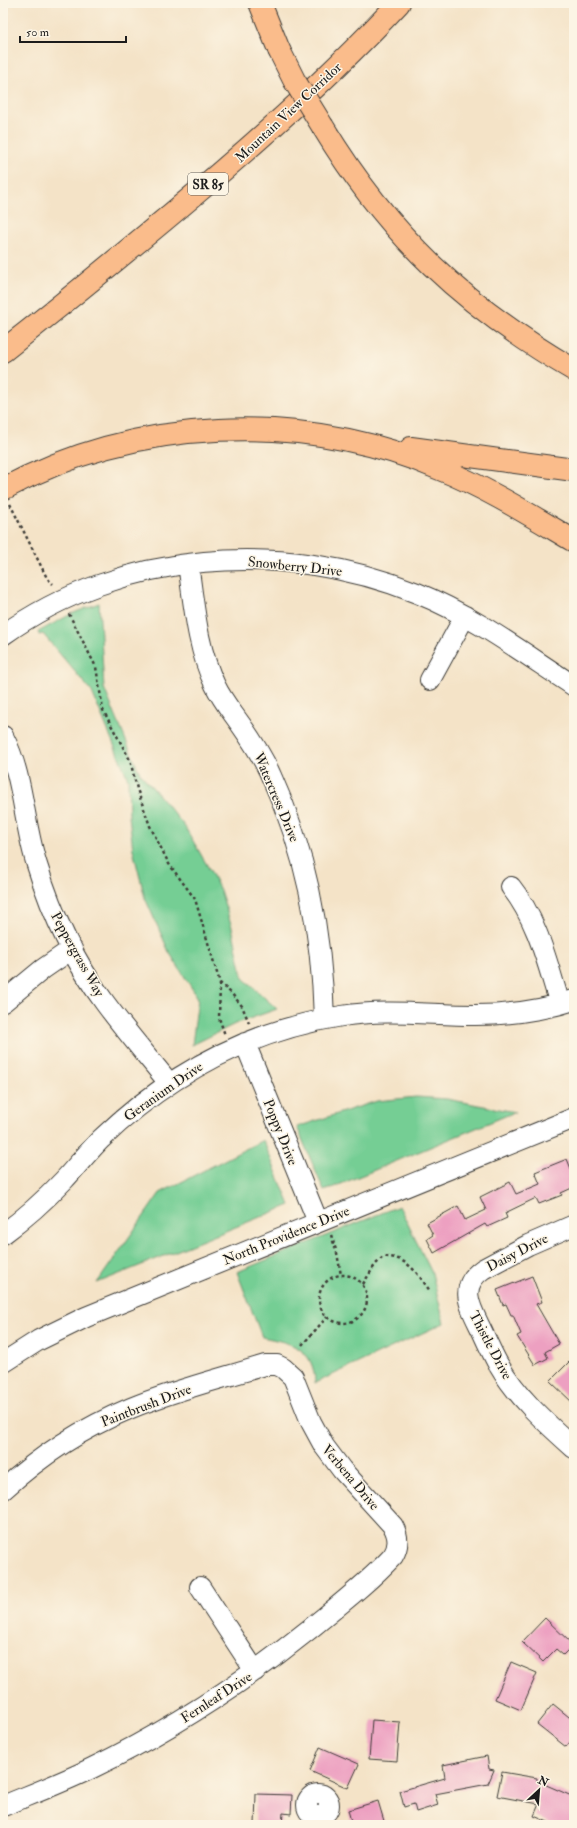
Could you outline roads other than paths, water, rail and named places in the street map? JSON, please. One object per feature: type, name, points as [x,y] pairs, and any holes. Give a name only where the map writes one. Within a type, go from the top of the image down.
[{"type":"highway","points":[[260,3],[279,50],[294,80],[358,182],[398,232],[420,255],[493,318],[574,370]]},
{"type":"highway","name":"Mountain View Corridor","points":[[3,351],[247,151],[344,59],[399,3]]},
{"type":"highway","points":[[6,496],[68,460],[96,451],[156,437],[208,430],[275,430],[574,470]]},
{"type":"highway","points":[[334,437],[384,449],[441,469],[502,499],[574,541]]},
{"type":"street","name":"Snowberry Drive","points":[[3,635],[28,619],[81,593],[137,574],[188,564],[221,560],[261,560],[322,566],[343,570],[392,583],[418,593],[465,616],[574,686]]},
{"type":"street","name":"Watercress Drive","points":[[188,564],[201,646],[209,673],[221,697],[262,757],[282,802],[306,873],[316,922],[324,988],[324,1019]]},
{"type":"street","points":[[430,680],[465,616]]},
{"type":"street","name":"Peppergrass Way","points":[[3,736],[16,768],[25,816],[38,869],[55,915],[72,949],[105,1002],[169,1083]]},
{"type":"street","points":[[511,887],[525,906],[567,1002]]},
{"type":"street","points":[[3,1002],[43,969],[72,949]]},
{"type":"street","name":"Geranium Drive","points":[[3,1234],[51,1194],[100,1140],[122,1119],[169,1083],[248,1035],[324,1019],[392,1012],[497,1015],[522,1012],[567,1002]]},
{"type":"street","name":"Poppy Drive","points":[[248,1035],[324,1227]]},
{"type":"street","name":"North Providence Drive","points":[[3,1363],[39,1340],[86,1317],[324,1227],[574,1118]]},
{"type":"street","name":"Daisy Drive","points":[[468,1288],[474,1277],[483,1269],[528,1245],[574,1225]]},
{"type":"street","name":"Thistle Drive","points":[[468,1288],[470,1307],[498,1364],[523,1399],[539,1417],[574,1448]]},
{"type":"street","name":"Paintbrush Drive","points":[[3,1490],[36,1462],[56,1448],[93,1426],[132,1407],[265,1365],[283,1368]]},
{"type":"street","name":"Verbena Drive","points":[[283,1368],[293,1377],[311,1422],[324,1446],[342,1470],[394,1526],[398,1544]]},
{"type":"street","name":"Fernleaf Drive","points":[[3,1806],[69,1779],[153,1736],[193,1713],[256,1671],[290,1645],[357,1589],[393,1556],[398,1544]]},
{"type":"street","points":[[200,1587],[256,1671]]}]
